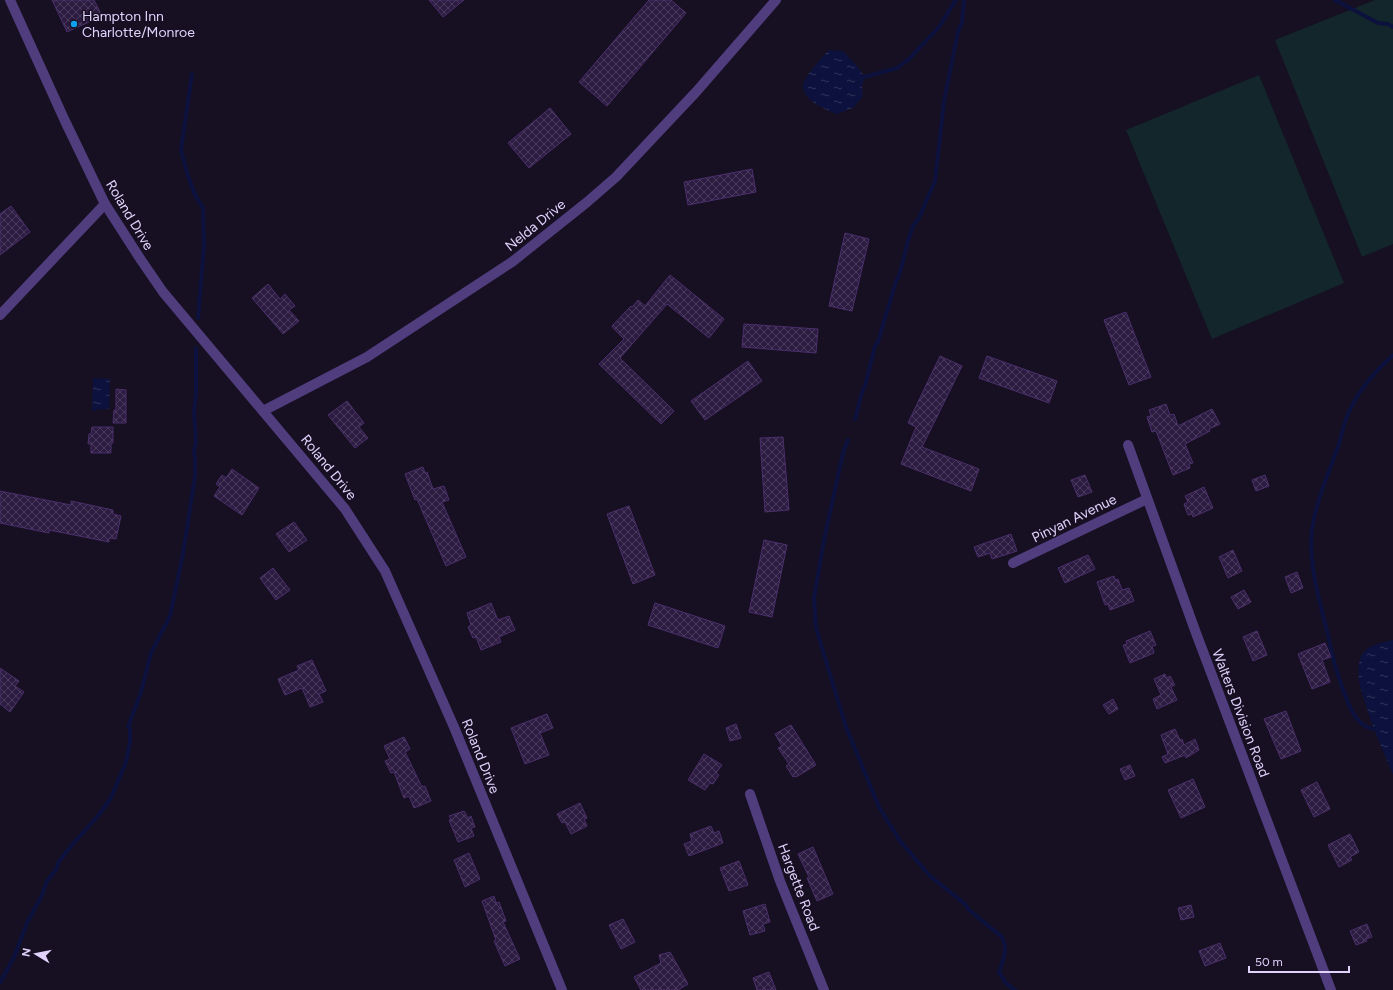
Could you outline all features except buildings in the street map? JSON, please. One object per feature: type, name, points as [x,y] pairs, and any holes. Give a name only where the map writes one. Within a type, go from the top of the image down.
[{"type":"street","name":"Roland Drive","points":[[10,0],[65,121],[105,204],[141,260],[163,292],[345,509],[385,571],[454,727],[562,990]]},
{"type":"street","name":"Nelda Drive","points":[[263,411],[367,357],[512,262],[586,203],[616,177],[696,92],[776,0]]},
{"type":"street","points":[[0,315],[105,204]]},
{"type":"street","name":"Walters Division Road","points":[[1128,445],[1196,633],[1332,990]]},
{"type":"street","name":"Pinyan Avenue","points":[[1013,563],[1147,499]]},
{"type":"street","name":"Hargette Road","points":[[750,794],[780,880],[824,990]]},
{"type":"green space","points":[[1375,0],[1393,0],[1393,244],[1362,257],[1275,40]]},
{"type":"green space","points":[[1259,75],[1344,283],[1212,339],[1126,130]]},
{"type":"water","points":[[829,50],[843,51],[865,77],[862,86],[863,96],[853,108],[837,114],[810,100],[806,95],[803,85],[810,72]]},
{"type":"water","points":[[93,378],[110,379],[109,409],[97,409],[96,411],[92,411]]},
{"type":"water","points":[[1393,640],[1393,775],[1367,710],[1360,685],[1358,669],[1360,659],[1365,651],[1375,645]]},
{"type":"waterway","points":[[861,78],[897,68],[909,59],[939,27],[956,0]]},
{"type":"waterway","points":[[855,419],[875,346],[878,342],[896,281],[899,276],[913,226],[919,218],[935,181],[944,101],[958,32],[962,22],[964,0]]},
{"type":"waterway","points":[[1335,0],[1378,23],[1388,24],[1393,27]]},
{"type":"waterway","points":[[192,74],[181,150],[188,176],[196,197],[203,208],[204,245],[198,318]]},
{"type":"waterway","points":[[0,983],[14,957],[27,923],[42,895],[47,881],[71,846],[98,816],[111,798],[126,762],[130,742],[130,728],[128,727],[141,692],[151,653],[170,616],[183,554],[195,476],[194,451],[196,442],[194,412],[196,393],[196,348]]},
{"type":"waterway","points":[[1379,730],[1372,729],[1361,723],[1349,706],[1337,673],[1318,596],[1313,569],[1311,543],[1314,519],[1320,497],[1340,442],[1346,418],[1362,389],[1393,355]]},
{"type":"waterway","points":[[848,440],[843,453],[824,540],[814,598],[816,628],[846,727],[879,807],[900,841],[930,876],[965,904],[969,910],[1001,936],[1005,945],[1005,950],[999,972],[1006,983],[1015,990]]},
{"type":"place","name":"Hampton Inn Charlotte/Monroe","points":[[74,24]]}]
